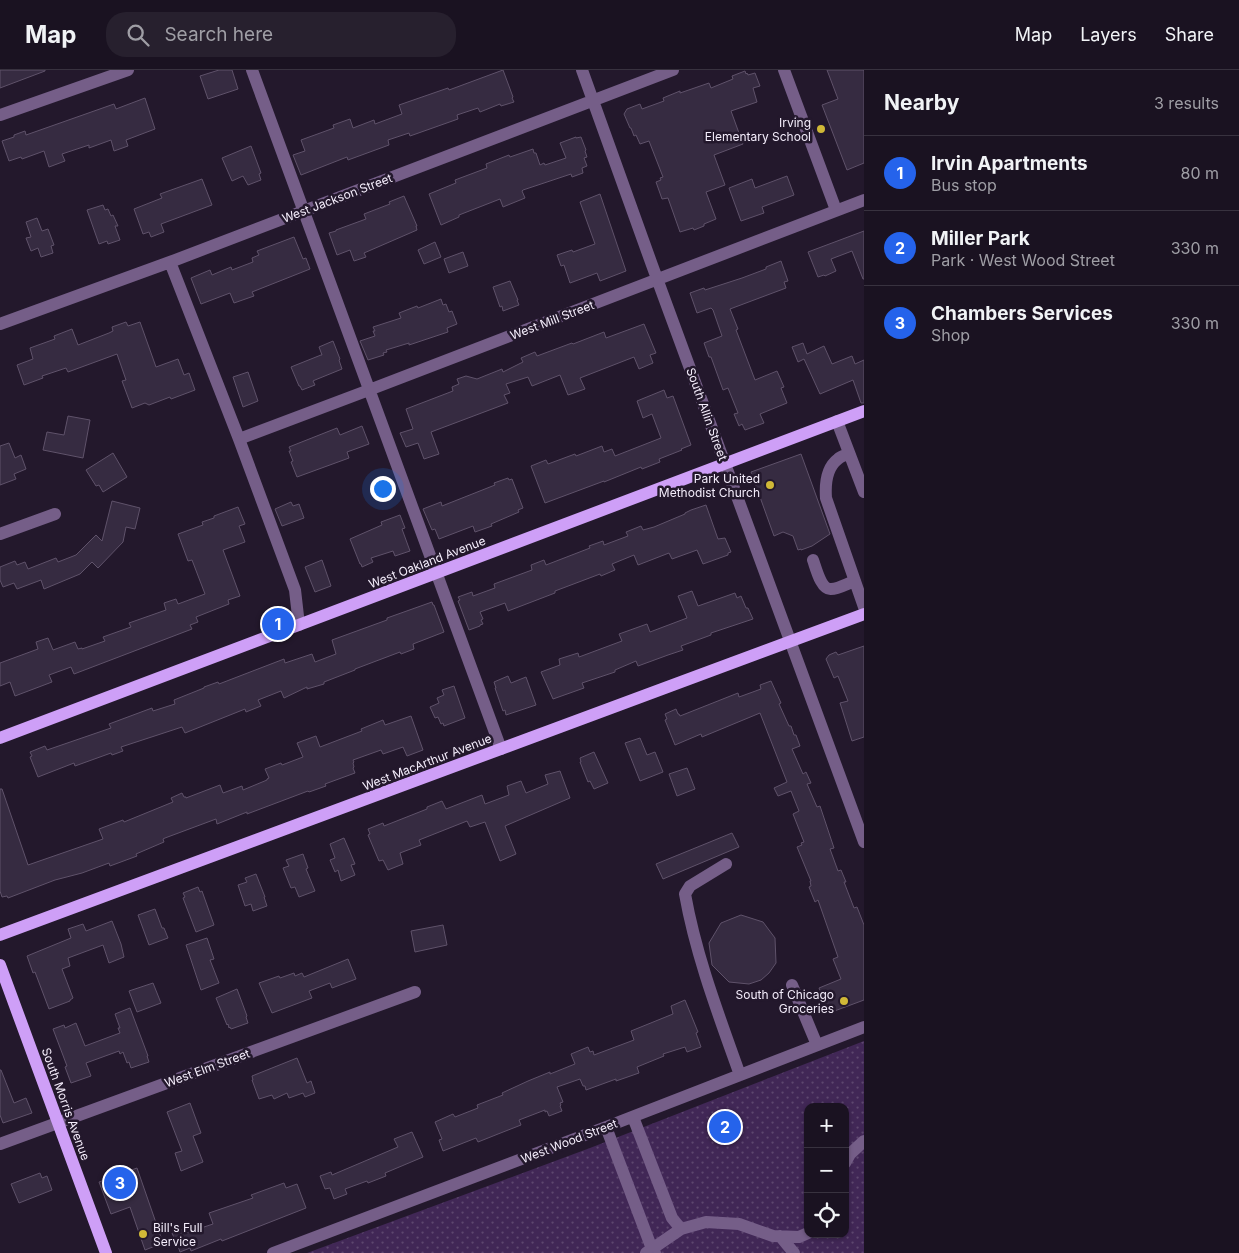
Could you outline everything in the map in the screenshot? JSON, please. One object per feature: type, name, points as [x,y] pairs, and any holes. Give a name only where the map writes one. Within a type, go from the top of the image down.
[{"type":"main road","name":"West Oakland Avenue","points":[[0,738],[864,411]]},
{"type":"main road","name":"West MacArthur Avenue","points":[[0,935],[864,614]]},
{"type":"main road","name":"South Morris Avenue","points":[[0,965],[106,1253]]},
{"type":"street","points":[[0,115],[128,70]]},
{"type":"street","points":[[252,70],[501,749]]},
{"type":"street","name":"South Allin Street","points":[[582,70],[864,842]]},
{"type":"street","name":"West Jackson Street","points":[[0,324],[170,262],[673,70]]},
{"type":"street","points":[[784,70],[836,210]]},
{"type":"street","name":"West Mill Street","points":[[239,439],[864,200]]},
{"type":"street","points":[[170,262],[295,590],[299,625]]},
{"type":"street","points":[[837,422],[864,492]]},
{"type":"street","points":[[849,454],[839,458],[827,477],[826,498],[864,607]]},
{"type":"street","points":[[0,534],[55,514]]},
{"type":"street","points":[[813,560],[823,586],[827,589],[831,590],[855,580]]},
{"type":"street","points":[[726,864],[690,886],[684,894],[711,993],[740,1075]]},
{"type":"street","points":[[792,985],[817,1045]]},
{"type":"street","name":"West Elm Street","points":[[0,1144],[414,992]]},
{"type":"street","name":"West Wood Street","points":[[273,1253],[864,1027]]},
{"type":"street","points":[[633,1116],[672,1218],[681,1229]]},
{"type":"street","points":[[606,1127],[651,1252],[681,1229],[706,1222],[739,1224],[774,1236],[799,1237],[804,1235]]},
{"type":"street","points":[[849,1156],[864,1141]]},
{"type":"street","points":[[780,1236],[794,1253]]},
{"type":"shaded area","points":[[864,1041],[864,1253],[307,1253],[590,1148]]},
{"type":"building","points":[[0,70],[45,70],[45,71],[0,88]]},
{"type":"building","points":[[219,70],[232,70],[238,89],[208,99],[200,76]]},
{"type":"building","points":[[503,70],[514,102],[501,106],[500,104],[480,112],[478,108],[457,115],[458,119],[410,136],[409,133],[388,140],[389,145],[348,160],[347,157],[301,175],[293,155],[305,151],[301,140],[334,128],[333,125],[350,119],[353,128],[374,120],[375,124],[402,114],[399,105],[448,88],[449,90]]},
{"type":"building","points":[[827,70],[864,70],[864,163],[847,170],[822,105],[838,99]]},
{"type":"building","points":[[745,71],[748,75],[755,73],[760,86],[753,88],[757,102],[731,111],[743,144],[714,155],[725,185],[706,192],[716,219],[694,230],[693,228],[680,232],[668,198],[662,199],[656,182],[663,177],[649,141],[640,144],[636,135],[634,136],[624,114],[627,109],[640,104],[642,109],[664,101],[663,98],[680,91],[680,93],[709,83],[711,88],[733,79],[732,76]]},
{"type":"building","points":[[145,98],[155,129],[126,140],[128,146],[114,151],[111,140],[89,148],[89,145],[62,154],[65,161],[49,167],[44,151],[22,159],[21,157],[9,161],[2,141],[14,137],[14,135],[25,131],[26,135],[114,104],[116,109]]},
{"type":"building","points":[[581,137],[586,150],[587,157],[584,158],[587,166],[582,168],[583,173],[572,177],[571,174],[523,190],[525,198],[503,207],[500,199],[459,215],[459,217],[441,225],[429,194],[456,183],[455,180],[487,168],[486,164],[509,155],[510,157],[533,149],[540,165],[566,158],[560,143]]},
{"type":"building","points":[[251,146],[261,173],[259,174],[261,180],[248,185],[243,176],[232,181],[222,158]]},
{"type":"building","points":[[787,176],[794,195],[762,207],[764,213],[741,221],[729,188],[752,179],[755,188]]},
{"type":"building","points":[[202,179],[212,205],[161,224],[164,232],[151,237],[149,232],[143,234],[134,209],[162,198],[160,194]]},
{"type":"building","points":[[600,194],[626,271],[600,281],[597,273],[570,283],[564,265],[561,266],[557,255],[572,250],[573,252],[595,244],[580,202]]},
{"type":"building","points":[[404,196],[417,230],[364,253],[366,257],[354,261],[350,250],[337,255],[329,233],[366,219],[364,214],[390,204],[389,202]]},
{"type":"building","points":[[103,205],[105,210],[108,209],[111,216],[113,215],[118,226],[115,226],[120,240],[108,244],[107,241],[99,244],[87,210]]},
{"type":"building","points":[[37,218],[42,231],[48,229],[54,245],[51,246],[53,253],[41,257],[38,248],[31,251],[26,238],[31,237],[26,222]]},
{"type":"building","points":[[864,231],[864,279],[852,251],[831,259],[836,271],[818,277],[808,252]]},
{"type":"building","points":[[294,237],[303,259],[306,258],[310,269],[252,292],[254,296],[234,303],[230,293],[201,304],[191,278],[210,270],[212,275],[231,267],[232,270],[253,262],[252,258],[259,255],[257,251]]},
{"type":"building","points":[[435,242],[441,257],[424,264],[418,250]]},
{"type":"building","points":[[463,252],[468,266],[449,273],[444,259]]},
{"type":"building","points":[[781,261],[788,281],[784,282],[786,288],[730,309],[755,380],[777,371],[784,387],[781,388],[787,403],[760,414],[764,423],[745,430],[742,424],[739,426],[734,414],[738,413],[728,388],[723,390],[704,343],[722,336],[713,310],[711,308],[697,313],[690,293],[742,278]]},
{"type":"building","points":[[510,281],[519,305],[503,311],[493,287]]},
{"type":"building","points":[[441,299],[443,305],[446,304],[449,312],[452,311],[457,324],[447,328],[448,332],[409,345],[409,343],[386,350],[387,352],[383,353],[384,355],[368,360],[360,341],[375,336],[373,327],[401,318],[399,313]]},
{"type":"building","points":[[126,322],[128,326],[140,322],[156,367],[178,359],[184,375],[189,373],[195,390],[171,399],[170,397],[149,405],[145,403],[132,408],[122,381],[126,380],[117,354],[68,372],[66,368],[42,376],[43,378],[24,385],[17,365],[33,359],[30,348],[55,339],[54,336],[72,329],[78,345],[109,333],[113,331],[112,327]]},
{"type":"building","points":[[644,324],[656,353],[650,355],[653,363],[639,369],[634,357],[580,378],[585,389],[568,395],[560,375],[532,386],[528,377],[506,384],[510,393],[504,395],[508,403],[431,432],[439,454],[424,459],[418,443],[406,447],[400,433],[413,429],[406,409],[453,391],[452,387],[459,384],[457,379],[466,376],[477,379],[502,369],[503,372],[523,362],[521,358],[535,352],[537,356],[604,332],[606,338]]},
{"type":"building","points":[[333,341],[342,369],[313,381],[315,385],[302,390],[291,367],[322,355],[319,347]]},
{"type":"building","points":[[803,343],[807,354],[824,346],[832,364],[852,356],[855,364],[864,360],[864,403],[861,403],[853,380],[820,394],[804,359],[798,362],[792,347]]},
{"type":"building","points":[[248,372],[258,401],[243,407],[233,377]]},
{"type":"building","points":[[664,390],[667,398],[673,396],[691,445],[659,459],[660,462],[642,469],[641,467],[545,503],[531,466],[546,460],[548,464],[602,446],[604,452],[612,449],[615,456],[661,438],[652,414],[643,418],[637,401]]},
{"type":"building","points":[[68,416],[90,420],[83,458],[43,450],[47,432],[64,435]]},
{"type":"building","points":[[362,426],[369,444],[347,452],[349,458],[297,477],[291,462],[293,461],[289,447],[337,428],[340,435]]},
{"type":"building","points":[[9,443],[15,458],[21,455],[26,469],[14,474],[16,479],[0,485],[0,446]]},
{"type":"building","points":[[113,453],[127,477],[103,492],[99,485],[96,486],[86,470]]},
{"type":"building","points":[[801,454],[830,534],[812,546],[798,550],[793,536],[783,532],[774,536],[751,472]]},
{"type":"building","points":[[508,478],[509,480],[512,479],[523,508],[518,510],[519,512],[491,524],[492,526],[475,532],[473,526],[439,539],[435,529],[432,530],[423,509],[441,502],[442,506]]},
{"type":"building","points":[[112,501],[140,508],[135,529],[126,527],[123,542],[98,568],[92,562],[80,574],[44,589],[41,580],[17,589],[14,583],[3,587],[0,580],[0,567],[15,561],[17,565],[25,562],[28,569],[56,558],[58,562],[76,555],[96,535],[102,541]]},
{"type":"building","points":[[291,502],[293,506],[299,504],[304,518],[282,526],[275,509]]},
{"type":"building","points":[[706,505],[718,539],[725,538],[731,552],[728,555],[703,564],[697,550],[672,559],[669,553],[638,565],[634,555],[612,564],[615,570],[555,591],[555,593],[508,611],[505,603],[480,612],[483,624],[469,630],[458,597],[472,592],[473,596],[495,588],[494,584],[532,570],[531,565],[544,560],[546,565],[603,541],[604,545],[628,536],[626,532],[641,526],[643,530],[654,527]]},
{"type":"building","points":[[238,507],[245,524],[239,526],[245,542],[223,550],[240,596],[228,600],[229,604],[196,617],[198,622],[190,625],[192,629],[74,674],[71,667],[49,675],[52,682],[15,696],[10,682],[0,686],[0,663],[38,649],[36,642],[48,638],[53,650],[75,642],[78,649],[82,649],[105,641],[103,637],[131,627],[129,623],[166,610],[164,603],[176,599],[178,604],[205,594],[192,560],[188,561],[178,534],[203,525],[202,522]]},
{"type":"building","points":[[400,515],[405,528],[402,529],[410,551],[395,556],[393,551],[371,558],[373,562],[362,567],[350,539],[382,525],[381,522]]},
{"type":"building","points":[[322,560],[331,586],[315,592],[305,567]]},
{"type":"building","points":[[692,591],[698,606],[735,593],[737,598],[741,596],[753,619],[711,633],[711,635],[681,646],[683,650],[638,666],[636,661],[615,670],[615,672],[582,683],[584,688],[553,699],[541,672],[560,665],[559,659],[578,653],[579,657],[622,641],[619,634],[647,624],[650,632],[687,618],[678,596]]},
{"type":"building","points":[[432,602],[444,632],[413,644],[414,649],[401,654],[400,652],[355,669],[324,682],[324,684],[307,689],[307,687],[284,698],[281,691],[258,700],[261,706],[246,712],[245,709],[185,733],[182,727],[121,747],[123,751],[112,755],[111,753],[75,766],[74,763],[38,777],[30,757],[32,756],[30,752],[45,746],[47,750],[111,728],[109,724],[152,708],[153,711],[175,704],[174,700],[204,687],[218,682],[219,684],[284,659],[285,663],[312,654],[315,662],[336,654],[332,640]]},
{"type":"building","points":[[864,646],[864,737],[852,741],[840,703],[848,701],[838,676],[834,678],[826,659],[829,655],[836,652],[838,655]]},
{"type":"building","points":[[508,676],[511,683],[526,677],[536,705],[506,715],[494,682]]},
{"type":"building","points":[[771,681],[781,703],[779,704],[800,746],[792,749],[803,774],[806,772],[811,783],[807,784],[817,807],[820,806],[834,848],[830,849],[838,871],[841,870],[854,908],[857,907],[864,925],[864,1000],[829,1013],[819,988],[841,979],[833,959],[838,957],[818,900],[815,902],[809,887],[811,886],[811,881],[797,847],[804,842],[793,814],[799,811],[791,791],[778,796],[774,788],[787,782],[760,713],[702,737],[701,734],[675,745],[665,720],[667,719],[665,714],[676,709],[680,716],[738,693],[739,697],[761,689],[760,685]]},
{"type":"building","points":[[454,686],[465,718],[444,726],[438,717],[435,718],[430,707],[439,703],[437,698],[444,695],[442,690]]},
{"type":"building","points":[[411,716],[423,750],[407,756],[403,747],[383,754],[381,750],[353,760],[355,773],[325,784],[326,786],[217,824],[216,819],[165,838],[163,839],[164,842],[136,854],[137,856],[110,866],[109,863],[55,880],[8,898],[7,896],[2,897],[0,891],[0,789],[2,789],[28,865],[103,839],[99,829],[123,820],[124,822],[173,802],[171,798],[182,793],[186,798],[220,785],[223,793],[242,786],[243,790],[267,780],[269,778],[265,769],[303,757],[297,743],[316,736],[320,747],[362,731],[361,729],[383,720],[385,725]]},
{"type":"building","points":[[640,738],[647,755],[655,752],[663,772],[640,781],[625,743]]},
{"type":"building","points":[[594,752],[608,783],[594,789],[590,781],[588,782],[580,758]]},
{"type":"building","points":[[687,768],[695,789],[677,796],[669,774]]},
{"type":"building","points":[[560,771],[570,798],[505,826],[516,854],[500,861],[485,822],[470,827],[467,821],[419,840],[421,845],[400,853],[403,864],[388,870],[383,860],[379,861],[368,835],[370,834],[368,829],[383,823],[384,826],[442,801],[446,809],[482,795],[485,804],[509,795],[507,786],[521,781],[526,793],[548,784],[545,775]]},
{"type":"building","points":[[732,833],[739,847],[663,879],[656,864]]},
{"type":"building","points":[[344,838],[355,864],[351,865],[355,875],[341,881],[338,870],[335,872],[330,860],[335,858],[330,844]]},
{"type":"building","points":[[303,854],[308,868],[306,869],[315,891],[299,897],[295,887],[291,888],[283,868],[289,866],[286,860]]},
{"type":"building","points":[[256,874],[267,906],[253,911],[251,904],[245,906],[238,885],[247,882],[245,878]]},
{"type":"building","points":[[198,887],[200,892],[202,891],[214,925],[196,932],[183,898],[185,897],[183,893]]},
{"type":"building","points":[[155,909],[168,938],[149,945],[138,915]]},
{"type":"building","points":[[741,915],[763,922],[775,938],[776,963],[761,980],[749,984],[729,982],[712,965],[709,943],[721,923]]},
{"type":"building","points":[[112,921],[124,957],[109,963],[103,945],[68,958],[70,966],[62,969],[73,998],[49,1009],[27,956],[71,938],[68,929],[83,924],[86,931]]},
{"type":"building","points":[[443,925],[447,945],[415,952],[411,931]]},
{"type":"building","points":[[207,938],[214,959],[210,960],[219,983],[201,990],[186,945]]},
{"type":"building","points":[[348,959],[356,979],[332,988],[330,983],[309,991],[312,998],[272,1013],[259,983],[294,973],[295,976],[302,973],[304,977]]},
{"type":"building","points":[[153,983],[161,1003],[137,1012],[129,991]]},
{"type":"building","points":[[237,989],[248,1023],[231,1029],[227,1025],[216,998]]},
{"type":"building","points":[[685,1000],[698,1032],[696,1033],[701,1047],[687,1052],[685,1047],[663,1054],[664,1056],[637,1067],[639,1073],[586,1090],[580,1079],[557,1087],[563,1102],[560,1103],[562,1111],[549,1116],[545,1110],[519,1120],[521,1125],[478,1142],[476,1138],[443,1151],[439,1140],[442,1139],[435,1122],[453,1114],[455,1117],[478,1108],[477,1105],[503,1095],[502,1093],[528,1081],[575,1064],[571,1054],[588,1047],[590,1052],[593,1051],[594,1055],[634,1040],[631,1031],[673,1014],[671,1006]]},
{"type":"building","points":[[130,1008],[149,1062],[131,1068],[123,1052],[120,1054],[119,1051],[86,1063],[91,1076],[71,1083],[65,1067],[67,1066],[53,1029],[64,1025],[65,1028],[76,1023],[85,1046],[120,1033],[115,1014]]},
{"type":"building","points":[[297,1058],[307,1083],[311,1081],[315,1093],[305,1097],[303,1093],[289,1098],[287,1093],[274,1099],[272,1095],[259,1099],[252,1076]]},
{"type":"building","points":[[0,1070],[14,1103],[26,1098],[32,1113],[3,1123],[0,1115]]},
{"type":"building","points":[[190,1103],[201,1133],[193,1136],[203,1162],[181,1171],[175,1153],[182,1151],[167,1112]]},
{"type":"building","points":[[412,1132],[423,1157],[385,1173],[386,1176],[345,1189],[347,1194],[334,1199],[330,1188],[325,1189],[320,1176],[331,1172],[332,1175],[398,1147],[394,1139]]},
{"type":"building","points":[[137,1168],[163,1243],[145,1250],[130,1207],[111,1214],[99,1182]]},
{"type":"building","points":[[40,1173],[42,1178],[47,1176],[52,1190],[19,1203],[11,1184]]},
{"type":"building","points":[[284,1183],[286,1188],[297,1184],[306,1208],[222,1241],[221,1239],[191,1251],[190,1248],[180,1252],[172,1233],[184,1229],[186,1233],[213,1224],[209,1213],[253,1198],[251,1195]]},
{"type":"place","name":"Irving Elementary School","points":[[821,129]]},
{"type":"place","name":"Park United Methodist Church","points":[[770,485]]},
{"type":"place","name":"Irvin Apartments","points":[[278,624]]},
{"type":"place","name":"South of Chicago Groceries","points":[[844,1001]]},
{"type":"place","name":"Miller Park","points":[[725,1127]]},
{"type":"place","name":"Chambers Services","points":[[120,1183]]},
{"type":"place","name":"Bill's Full Service","points":[[143,1234]]}]
